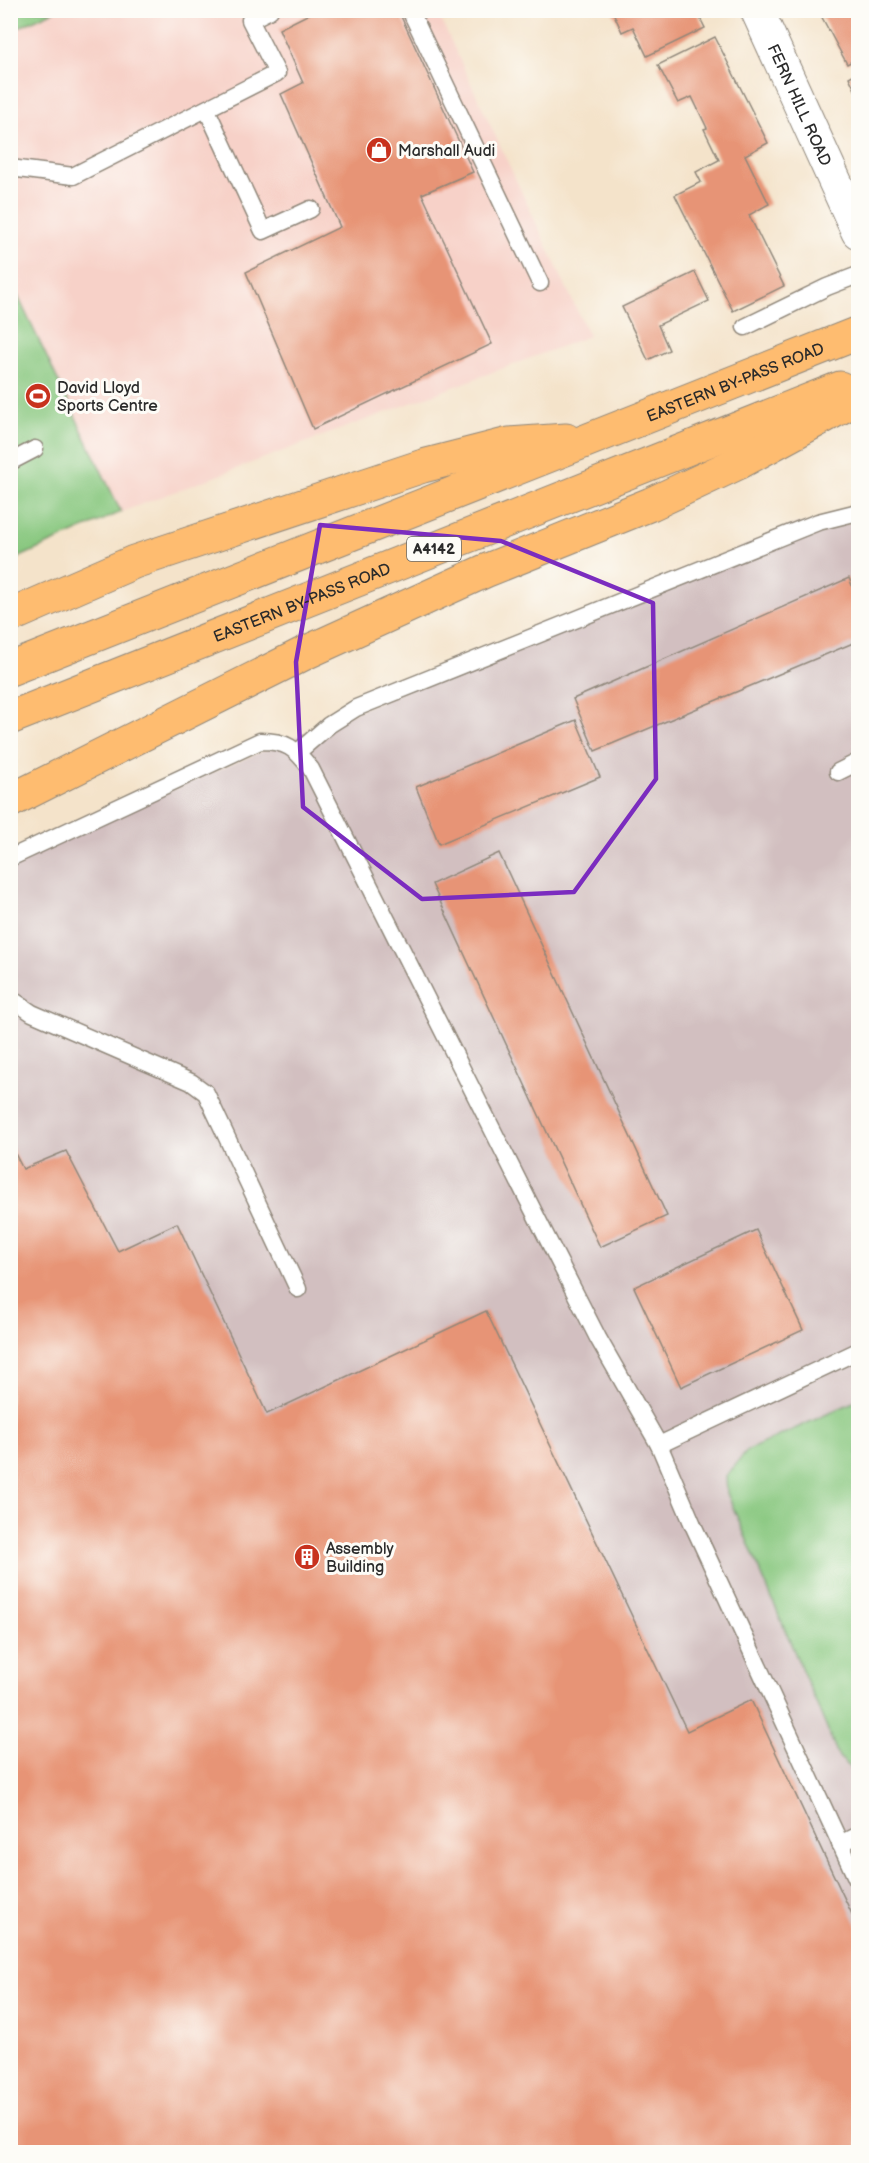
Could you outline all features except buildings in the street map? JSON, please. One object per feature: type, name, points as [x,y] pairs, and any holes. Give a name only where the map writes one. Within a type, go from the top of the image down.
[{"type":"highway","name":"EASTERN BY-PASS ROAD","points":[[10,669],[858,333]]},
{"type":"highway","name":"EASTERN BY-PASS ROAD","points":[[10,718],[858,381]]},
{"type":"highway","points":[[10,801],[305,653],[485,571],[651,504],[738,463],[858,398]]},
{"type":"highway","points":[[10,616],[134,562],[423,466],[509,444],[595,439]]},
{"type":"street","name":"FERN HILL ROAD","points":[[757,10],[858,232]]},
{"type":"lane","points":[[10,168],[73,176],[277,73],[250,20],[270,10]]},
{"type":"lane","points":[[410,10],[540,283]]},
{"type":"lane","points":[[207,110],[263,231],[311,209]]},
{"type":"lane","points":[[745,327],[827,287],[858,275]]},
{"type":"lane","points":[[10,462],[35,449]]},
{"type":"lane","points":[[298,752],[329,725],[356,708],[818,522],[858,512]]},
{"type":"lane","points":[[10,858],[260,741],[278,741],[298,752],[316,779],[593,1328],[659,1445],[693,1525],[858,1882]]},
{"type":"lane","points":[[838,772],[858,762]]},
{"type":"lane","points":[[10,998],[32,1013],[191,1082],[206,1093],[298,1289]]},
{"type":"lane","points":[[659,1445],[858,1351]]},
{"type":"lane","points":[[840,1844],[858,1835]]},
{"type":"highlighted area","points":[[320,525],[501,541],[653,603],[656,779],[574,892],[422,899],[303,807],[296,662]]},
{"type":"shaded area","points":[[11,11],[437,11],[589,336],[142,504],[11,556]]},
{"type":"shaded area","points":[[858,523],[858,2152],[11,2152],[11,858],[797,524]]},
{"type":"green space","points":[[11,10],[54,10],[54,11],[11,31]]},
{"type":"green space","name":"David Lloyd Sports Centre","points":[[10,280],[121,512],[11,561],[10,561]]},
{"type":"green space","points":[[858,1400],[858,1774],[839,1757],[727,1493],[726,1476],[748,1450]]},
{"type":"place","name":"Marshall Audi","points":[[379,150]]},
{"type":"place","name":"David Lloyd Sports Centre","points":[[38,396]]},
{"type":"place","name":"Assembly Building","points":[[307,1557]]}]
